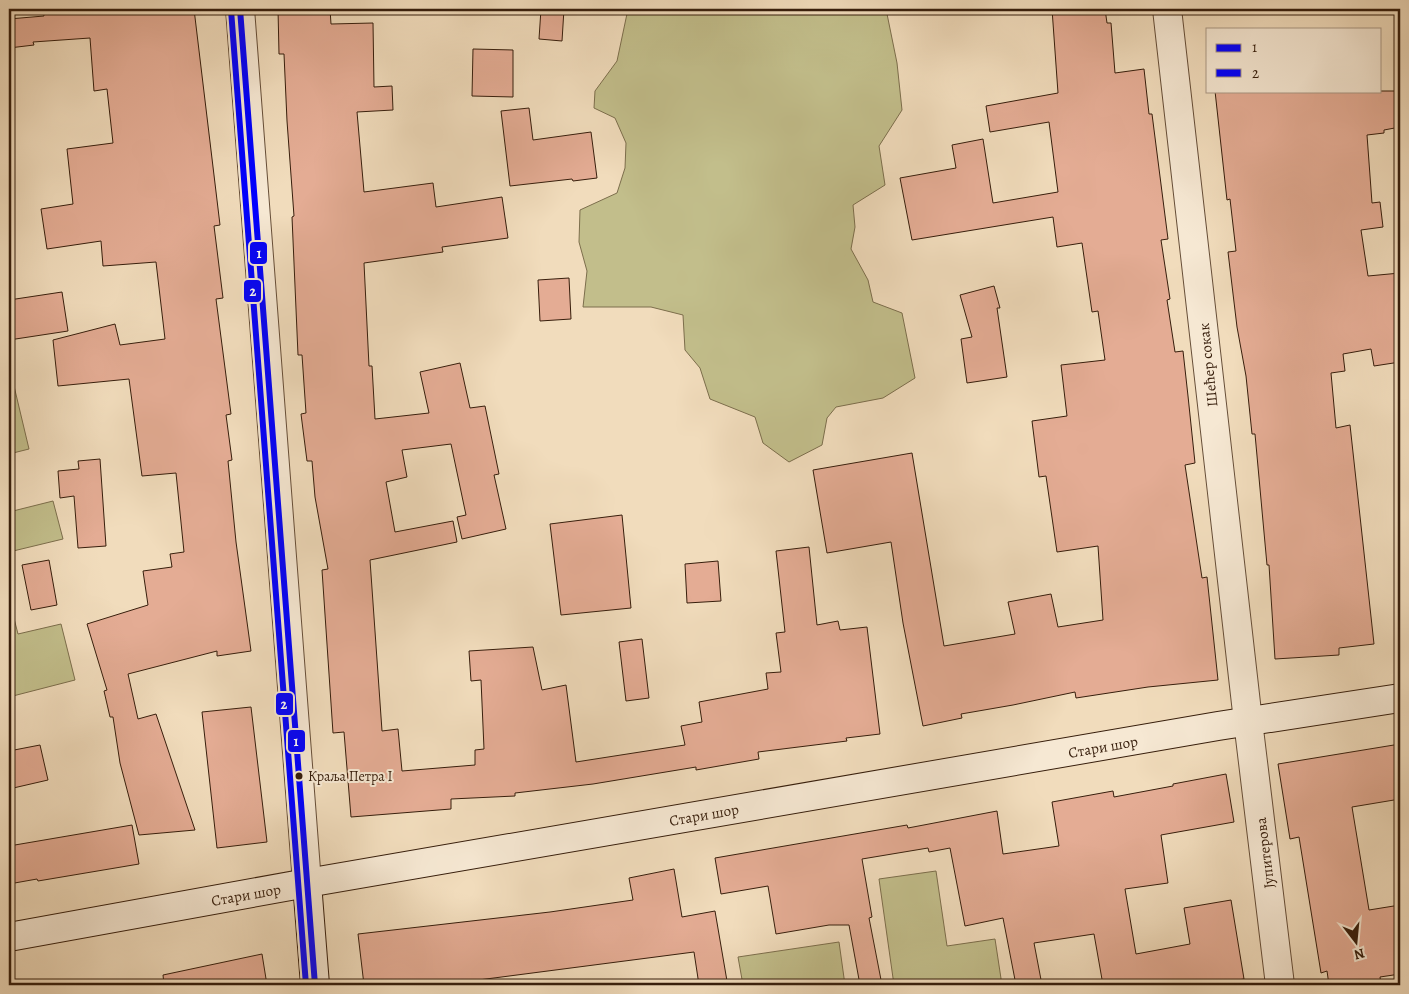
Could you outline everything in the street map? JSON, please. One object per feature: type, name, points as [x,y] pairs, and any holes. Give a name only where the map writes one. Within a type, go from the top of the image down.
[{"type":"street","points":[[240,9],[315,985]]},
{"type":"street","name":"Шећер сокак","points":[[1167,9],[1248,721]]},
{"type":"street","name":"Стари шор","points":[[9,937],[307,883],[1248,721],[1400,698]]},
{"type":"street","name":"Јупитерова","points":[[1248,721],[1280,985]]},
{"type":"shaded area","points":[[628,9],[886,9],[897,63],[902,110],[879,146],[885,185],[853,205],[855,227],[851,249],[868,280],[873,302],[902,313],[915,378],[883,398],[836,407],[827,418],[822,445],[789,462],[763,443],[755,417],[710,399],[700,368],[685,350],[683,315],[651,307],[583,307],[587,271],[579,242],[580,210],[617,193],[625,168],[626,143],[615,118],[594,108],[595,91],[617,61]]},
{"type":"shaded area","points":[[9,365],[29,449],[9,454]]},
{"type":"shaded area","points":[[53,501],[63,539],[9,552],[9,512]]},
{"type":"shaded area","points":[[9,599],[18,634],[61,624],[75,680],[9,697]]},
{"type":"shaded area","points":[[936,871],[947,946],[995,939],[1002,985],[894,985],[879,879]]},
{"type":"shaded area","points":[[839,942],[845,985],[743,985],[738,957]]},
{"type":"building","points":[[43,9],[194,9],[220,225],[214,226],[223,298],[216,299],[231,414],[226,415],[232,460],[228,461],[236,542],[251,651],[217,656],[217,651],[128,674],[138,719],[156,714],[195,830],[139,835],[120,763],[113,717],[110,717],[104,691],[107,690],[87,624],[148,605],[143,571],[172,567],[170,554],[184,552],[176,473],[142,476],[129,379],[58,386],[53,340],[115,324],[120,345],[165,339],[156,262],[103,266],[101,241],[47,249],[41,209],[73,204],[67,149],[113,143],[107,89],[94,91],[90,38],[33,42],[34,45],[9,48],[9,19],[44,16]]},
{"type":"building","points":[[278,9],[330,9],[331,24],[373,23],[374,87],[392,86],[393,110],[357,112],[364,192],[433,183],[436,207],[502,197],[508,238],[442,247],[443,252],[364,263],[369,366],[372,366],[375,419],[429,413],[420,372],[460,363],[470,408],[485,406],[499,474],[494,475],[506,529],[462,539],[457,517],[466,515],[451,444],[402,450],[407,477],[386,482],[395,532],[453,521],[457,542],[370,560],[382,731],[398,729],[402,771],[475,765],[475,750],[484,749],[481,680],[471,681],[469,651],[533,647],[542,690],[566,685],[576,762],[685,745],[681,726],[702,722],[699,702],[768,689],[766,673],[781,672],[776,633],[785,632],[776,551],[809,547],[817,625],[838,621],[840,630],[867,627],[880,734],[846,738],[847,741],[758,752],[759,759],[696,770],[696,767],[593,784],[515,793],[515,796],[451,799],[451,809],[351,817],[344,732],[333,733],[322,570],[328,569],[315,497],[312,461],[307,461],[301,414],[306,413],[302,355],[298,355],[292,217],[294,216],[284,54],[279,54]]},
{"type":"building","points":[[541,9],[564,9],[562,41],[539,39]]},
{"type":"building","points":[[1052,9],[1105,9],[1107,23],[1111,23],[1115,73],[1144,69],[1149,114],[1152,114],[1168,239],[1161,240],[1170,299],[1167,300],[1175,352],[1183,351],[1195,463],[1185,465],[1202,578],[1207,577],[1218,680],[1148,687],[1076,698],[1075,692],[961,714],[962,718],[923,726],[903,623],[891,542],[827,553],[813,470],[912,453],[944,646],[1015,634],[1008,602],[1051,594],[1058,627],[1103,620],[1098,546],[1057,552],[1046,476],[1039,477],[1032,421],[1067,416],[1061,365],[1105,360],[1098,311],[1092,312],[1082,243],[1057,247],[1053,217],[912,240],[900,178],[956,168],[952,145],[983,139],[993,203],[1058,192],[1049,122],[990,132],[986,106],[1058,93]]},
{"type":"building","points":[[473,49],[513,50],[513,97],[472,96]]},
{"type":"building","points":[[1400,91],[1400,127],[1384,130],[1384,133],[1367,135],[1372,203],[1380,202],[1383,227],[1361,230],[1368,276],[1400,273],[1400,362],[1374,366],[1371,349],[1343,354],[1345,371],[1331,373],[1336,428],[1350,425],[1374,644],[1339,648],[1339,655],[1275,659],[1269,565],[1267,565],[1255,434],[1252,434],[1246,376],[1237,327],[1228,252],[1236,251],[1230,199],[1227,200],[1215,92]]},
{"type":"building","points":[[529,108],[533,140],[591,132],[597,178],[510,186],[501,111]]},
{"type":"building","points":[[569,278],[571,319],[540,321],[538,280]]},
{"type":"building","points":[[994,286],[1000,308],[997,308],[1007,377],[967,383],[961,339],[972,337],[960,295]]},
{"type":"building","points":[[62,292],[68,331],[9,340],[9,300]]},
{"type":"building","points":[[100,459],[106,546],[78,548],[74,496],[60,498],[58,471],[79,469],[78,461]]},
{"type":"building","points":[[622,515],[631,608],[561,615],[550,524]]},
{"type":"building","points":[[49,560],[57,605],[31,610],[22,565]]},
{"type":"building","points":[[718,561],[721,601],[687,603],[685,564]]},
{"type":"building","points":[[642,639],[649,698],[626,701],[619,642]]},
{"type":"building","points":[[251,707],[267,842],[217,848],[202,712]]},
{"type":"building","points":[[1400,744],[1400,799],[1352,807],[1369,910],[1400,905],[1400,974],[1380,977],[1381,985],[1329,985],[1327,971],[1321,973],[1299,837],[1290,839],[1278,764]]},
{"type":"building","points":[[40,745],[48,780],[9,789],[9,751]]},
{"type":"building","points":[[1226,774],[1234,822],[1161,835],[1168,883],[1125,889],[1136,954],[1190,944],[1184,908],[1231,900],[1244,979],[1207,985],[1103,985],[1094,934],[1034,943],[1042,985],[1016,985],[1003,918],[965,926],[950,848],[929,852],[928,848],[862,859],[872,917],[869,918],[882,985],[860,985],[849,925],[829,925],[776,934],[768,886],[721,894],[715,858],[907,825],[908,828],[997,811],[1003,854],[1059,846],[1052,802],[1113,791],[1114,797]]},
{"type":"building","points":[[132,825],[139,864],[9,884],[9,846]]},
{"type":"building","points":[[674,869],[682,917],[715,911],[727,981],[699,985],[694,952],[440,985],[364,985],[358,934],[550,912],[633,900],[629,878]]},
{"type":"building","points":[[262,954],[267,985],[164,985],[163,975]]},
{"type":"transit line","name":"1","points":[[240,9],[315,985]]},
{"type":"transit line","name":"2","points":[[231,10],[306,985]]},
{"type":"place","name":"Краља Петра I","points":[[299,776]]}]
